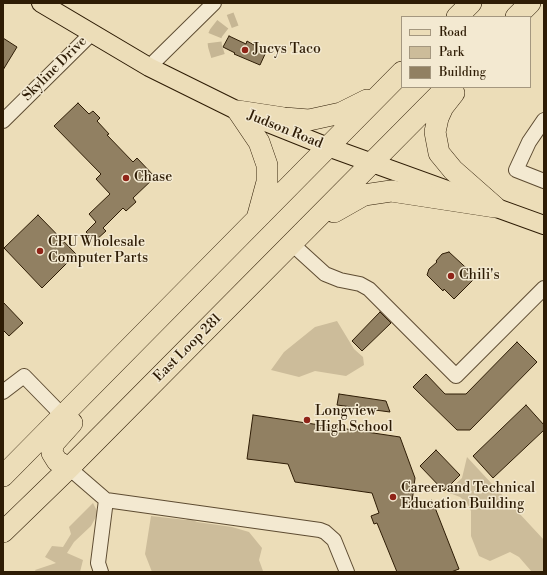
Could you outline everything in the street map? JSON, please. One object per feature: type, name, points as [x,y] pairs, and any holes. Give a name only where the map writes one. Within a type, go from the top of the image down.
[{"type":"highway","points":[[517,16],[530,3]]},
{"type":"highway","points":[[3,476],[257,217],[401,73]]},
{"type":"highway","name":"East Loop 281","points":[[3,532],[70,468],[445,88]]},
{"type":"highway","points":[[459,88],[443,107],[438,118],[435,132],[439,153],[447,164],[495,208]]},
{"type":"highway","points":[[238,110],[299,120],[320,119],[351,108],[384,90]]},
{"type":"highway","points":[[238,110],[259,142],[267,164],[267,182],[257,217]]},
{"type":"highway","points":[[297,239],[351,201],[376,192],[406,192],[495,208]]},
{"type":"highway","points":[[70,468],[60,463],[54,457],[52,453],[53,446],[70,426],[99,378]]},
{"type":"main road","name":"Judson Road","points":[[41,3],[149,67],[238,110],[328,147],[544,225]]},
{"type":"street","points":[[149,67],[214,3]]},
{"type":"street","name":"Skyline Drive","points":[[3,121],[91,34]]},
{"type":"street","points":[[544,120],[529,142],[516,170],[544,181]]},
{"type":"street","points":[[297,239],[325,274],[340,280],[360,284],[369,289],[456,376],[544,288]]},
{"type":"street","points":[[3,392],[24,376],[62,415]]},
{"type":"street","points":[[70,468],[106,500],[320,530],[325,532],[334,540],[347,572]]},
{"type":"street","points":[[101,572],[98,563],[106,500]]},
{"type":"green space","points":[[337,321],[354,349],[363,357],[364,365],[346,376],[315,371],[299,377],[271,370],[284,352],[315,327]]},
{"type":"green space","points":[[467,457],[544,540],[544,572],[532,572],[519,557],[510,552],[490,561],[479,556],[471,536],[471,511],[467,503],[460,497],[447,492],[462,478]]},
{"type":"green space","points":[[93,503],[98,513],[91,526],[74,542],[67,553],[83,560],[80,572],[36,572],[35,570],[56,563],[45,557],[52,546],[63,547],[71,534],[69,527]]},
{"type":"green space","points":[[151,516],[186,520],[189,518],[197,522],[232,527],[249,532],[262,548],[259,560],[263,571],[152,572],[145,554]]},
{"type":"building","name":"Jucys Taco","points":[[229,36],[246,44],[247,41],[266,52],[260,65],[234,54],[235,53],[223,47]]},
{"type":"building","points":[[3,38],[17,47],[3,70]]},
{"type":"building","points":[[78,103],[89,114],[93,111],[100,118],[97,121],[109,134],[107,135],[133,162],[137,158],[155,177],[133,198],[136,202],[126,211],[123,208],[103,228],[106,231],[95,241],[86,232],[96,222],[89,214],[110,194],[96,179],[101,174],[54,126]]},
{"type":"building","name":"CPU Wholesale Computer Parts","points":[[38,215],[76,254],[42,288],[4,248]]},
{"type":"building","name":"Chili's","points":[[449,252],[476,277],[454,299],[444,289],[443,291],[427,275],[429,269],[437,262],[436,261],[442,254]]},
{"type":"building","points":[[3,302],[23,323],[9,336],[3,330]]},
{"type":"building","points":[[380,312],[391,323],[362,351],[352,341]]},
{"type":"building","points":[[517,342],[537,362],[470,430],[457,430],[413,387],[426,374],[445,394],[466,394]]},
{"type":"building","points":[[339,394],[386,401],[390,412],[337,405]]},
{"type":"building","points":[[526,405],[544,425],[544,430],[493,478],[473,456]]},
{"type":"building","name":"Career and Technical Education Building","points":[[253,415],[400,437],[415,478],[412,502],[426,502],[432,500],[459,569],[451,572],[397,572],[377,523],[374,524],[371,516],[379,513],[372,493],[295,482],[288,464],[247,459]]},
{"type":"building","points":[[436,450],[460,475],[444,491],[420,466]]},
{"type":"tunnel","points":[[218,56],[214,38],[216,33],[223,24],[236,19]]},
{"type":"place","name":"Jucys Taco","points":[[245,50]]},
{"type":"place","name":"Chase","points":[[126,178]]},
{"type":"place","name":"CPU Wholesale Computer Parts","points":[[40,251]]},
{"type":"place","name":"Chili's","points":[[451,276]]},
{"type":"place","name":"Longview High School","points":[[307,420]]},
{"type":"place","name":"Career and Technical Education Building","points":[[393,497]]}]
